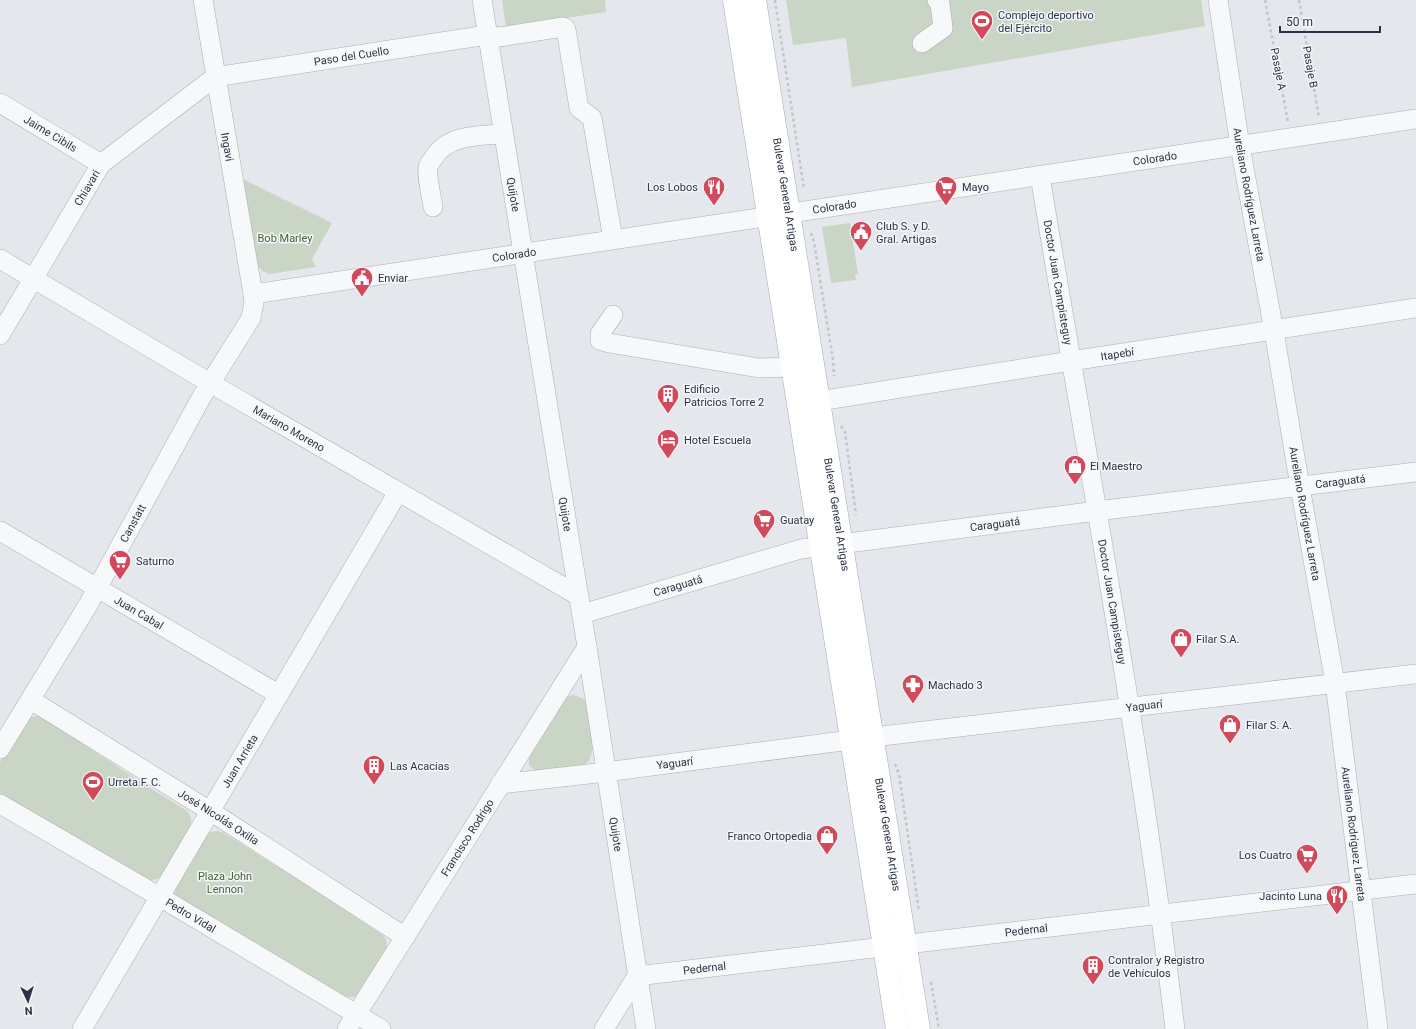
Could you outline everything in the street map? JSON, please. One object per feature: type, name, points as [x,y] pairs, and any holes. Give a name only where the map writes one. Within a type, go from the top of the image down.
[{"type":"main road","name":"Bulevar General Artigas","points":[[734,0],[819,401],[850,740],[897,1029]]},
{"type":"main road","name":"Bulevar General Artigas","points":[[755,0],[779,215],[791,367],[832,545],[873,737],[919,1029]]},
{"type":"street","name":"Ingavi","points":[[203,0],[253,294]]},
{"type":"street","name":"Quijote","points":[[482,0],[522,253],[581,605],[646,1029]]},
{"type":"street","points":[[922,43],[943,28],[940,4],[937,0]]},
{"type":"street","name":"Aureliano Rodríguez Larreta","points":[[1218,0],[1240,146],[1274,331],[1335,683],[1378,1029]]},
{"type":"street","name":"Paso del Cuello","points":[[215,77],[487,35],[499,37],[563,27],[566,29],[579,108],[592,118],[614,239]]},
{"type":"street","name":"Chiavari","points":[[0,335],[101,164],[215,77]]},
{"type":"street","name":"Jaime Cibils","points":[[0,103],[101,164]]},
{"type":"street","name":"Colorado","points":[[253,294],[1416,119]]},
{"type":"street","points":[[432,208],[428,168],[435,154],[444,146],[454,141],[478,135],[503,134]]},
{"type":"street","name":"Doctor Juan Campisteguy","points":[[1040,176],[1130,708],[1161,914],[1175,1029]]},
{"type":"street","name":"Mariano Moreno","points":[[0,259],[398,492],[581,605]]},
{"type":"street","name":"Canstatt","points":[[0,749],[31,700],[97,587],[210,383],[251,318],[254,302],[253,294]]},
{"type":"street","name":"Itapebí","points":[[819,401],[1416,308]]},
{"type":"street","points":[[613,315],[600,334],[600,340],[609,343],[758,368],[791,367]]},
{"type":"street","name":"Caraguatá","points":[[581,605],[801,549],[1416,472]]},
{"type":"street","name":"Juan Arrieta","points":[[82,1029],[398,492]]},
{"type":"street","name":"Juan Cabal","points":[[0,531],[278,694]]},
{"type":"street","name":"Francisco Rodrigo","points":[[351,1022],[587,647]]},
{"type":"street","name":"Yaguarí","points":[[873,737],[1416,674]]},
{"type":"street","name":"José Nicolás Oxilia","points":[[31,700],[210,811],[405,937]]},
{"type":"street","name":"Yaguarí","points":[[500,784],[606,772],[850,740]]},
{"type":"street","name":"Pedro Vidal","points":[[0,804],[160,897],[351,1022],[381,1029]]},
{"type":"street","name":"Pedernal","points":[[637,976],[1416,884]]},
{"type":"street","points":[[604,1029],[637,976]]},
{"type":"path","name":"Pasaje A","points":[[1265,0],[1291,138]]},
{"type":"path","name":"Pasaje B","points":[[1299,0],[1322,134]]},
{"type":"green space","points":[[502,0],[605,0],[606,12],[506,27]]},
{"type":"green space","name":"Complejo deportivo del Ejército","points":[[786,0],[1201,0],[1205,26],[852,87],[846,38],[793,45]]},
{"type":"green space","name":"Bob Marley","points":[[243,179],[332,223],[312,259],[316,267],[269,274],[262,271],[254,261]]},
{"type":"green space","points":[[850,223],[858,274],[855,275],[856,280],[831,283],[822,227]]},
{"type":"green space","points":[[573,695],[582,698],[587,703],[593,748],[590,759],[583,767],[536,771],[529,765],[529,755],[565,698]]},
{"type":"green space","name":"Urreta F. C.","points":[[40,716],[188,812],[191,821],[190,827],[170,863],[162,875],[157,879],[146,881],[0,795],[0,762],[26,719]]},
{"type":"green space","name":"Plaza John Lennon","points":[[215,831],[222,832],[307,885],[384,936],[386,940],[387,952],[357,996],[343,997],[178,899],[175,895],[174,887],[205,833]]},
{"type":"place","name":"Complejo deportivo del Ejército","points":[[982,40]]},
{"type":"place","name":"Los Lobos","points":[[714,206]]},
{"type":"place","name":"Mayo","points":[[946,206]]},
{"type":"place","name":"Club S. y D. Gral. Artigas","points":[[861,252]]},
{"type":"place","name":"Enviar","points":[[362,298]]},
{"type":"place","name":"Edificio Patricios Torre 2","points":[[668,414]]},
{"type":"place","name":"Hotel Escuela","points":[[668,460]]},
{"type":"place","name":"El Maestro","points":[[1075,486]]},
{"type":"place","name":"Guatay","points":[[764,540]]},
{"type":"place","name":"Saturno","points":[[120,580]]},
{"type":"place","name":"Filar S.A.","points":[[1181,658]]},
{"type":"place","name":"Machado 3","points":[[913,704]]},
{"type":"place","name":"Filar S. A.","points":[[1230,744]]},
{"type":"place","name":"Las Acacias","points":[[374,786]]},
{"type":"place","name":"Urreta F. C.","points":[[93,802]]},
{"type":"place","name":"Franco Ortopedia","points":[[827,856]]},
{"type":"place","name":"Los Cuatro","points":[[1307,874]]},
{"type":"place","name":"Jacinto Luna","points":[[1337,916]]},
{"type":"place","name":"Contralor y Registro de Vehículos","points":[[1093,986]]}]
